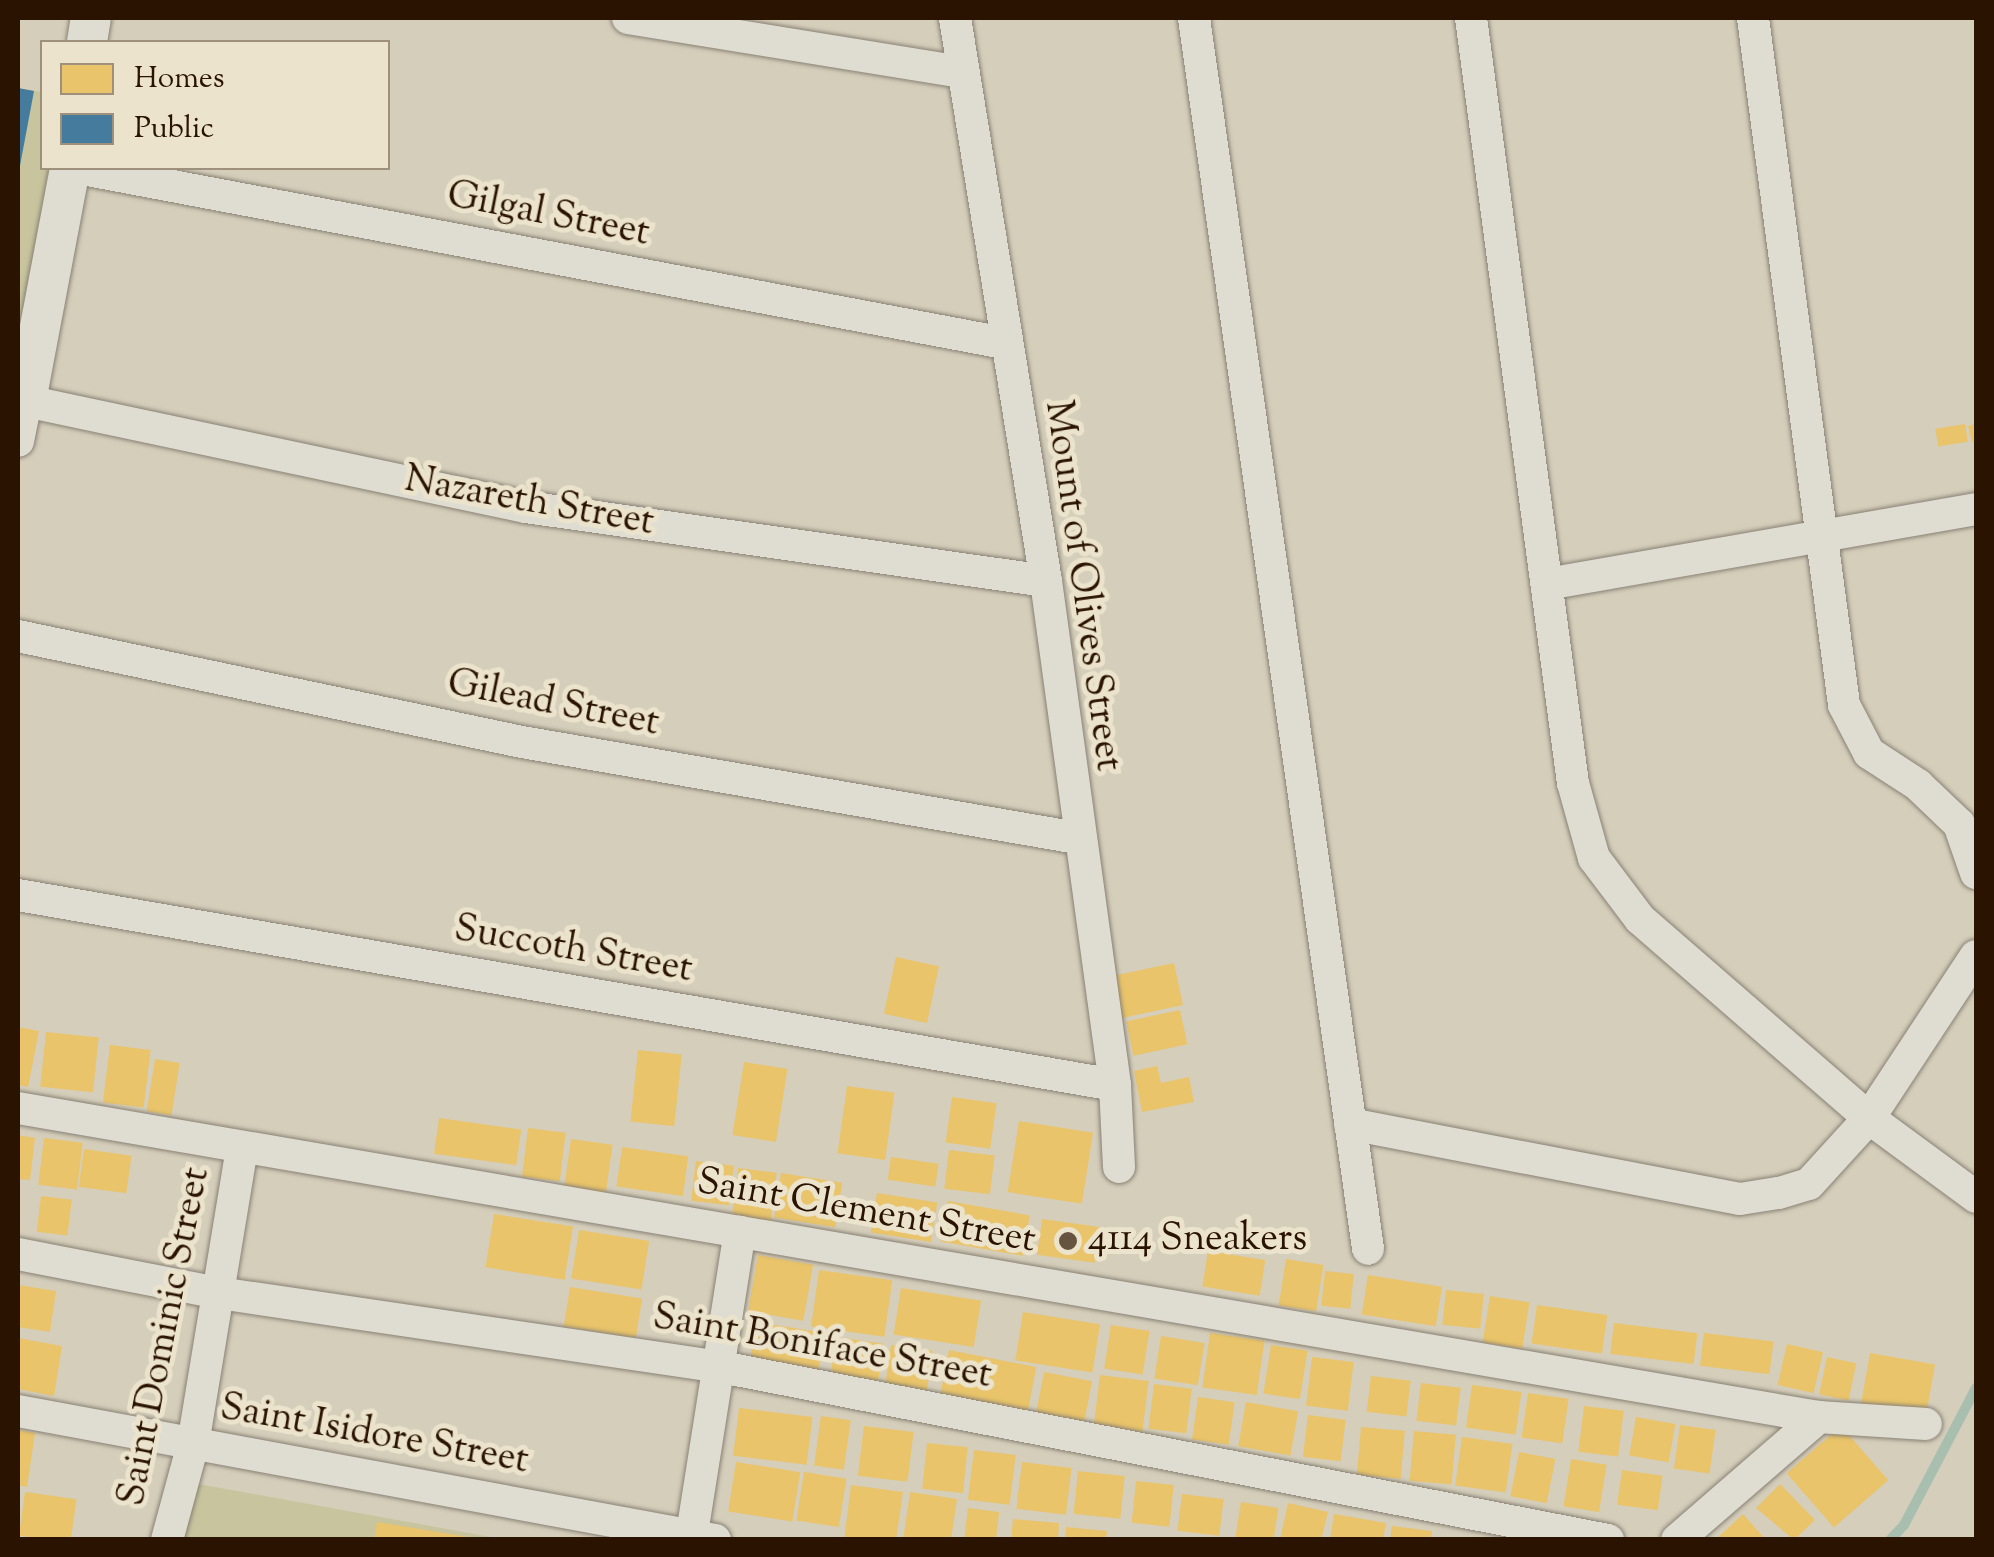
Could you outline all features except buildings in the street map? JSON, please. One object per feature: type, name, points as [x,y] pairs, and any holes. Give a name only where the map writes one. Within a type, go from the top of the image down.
[{"type":"street","points":[[628,18],[963,72]]},
{"type":"street","name":"Mount of Olives Street","points":[[955,18],[1004,343],[1046,582],[1077,838],[1115,1085],[1120,1167]]},
{"type":"street","points":[[1194,18],[1368,1249]]},
{"type":"street","points":[[1471,18],[1573,782],[1594,858],[1640,918],[1870,1118],[1976,1197]]},
{"type":"street","points":[[1753,18],[1825,536],[1844,704],[1870,753],[1918,785],[1959,824],[1976,872]]},
{"type":"street","points":[[18,441],[22,400],[74,170]]},
{"type":"street","name":"Gilgal Street","points":[[85,170],[1004,343]]},
{"type":"street","name":"Nazareth Street","points":[[22,400],[526,507],[1046,582]]},
{"type":"street","points":[[1547,584],[1976,510]]},
{"type":"street","name":"Gilead Street","points":[[18,636],[522,742],[1077,838]]},
{"type":"street","name":"Succoth Street","points":[[18,894],[1115,1085]]},
{"type":"street","points":[[1350,1124],[1740,1199],[1809,1184],[1870,1118],[1976,956]]},
{"type":"street","name":"Saint Clement Street","points":[[18,1108],[1819,1417],[1926,1424]]},
{"type":"street","name":"Saint Dominic Street","points":[[167,1540],[193,1444],[242,1148]]},
{"type":"street","points":[[700,1538],[740,1232]]},
{"type":"street","name":"Saint Boniface Street","points":[[18,1254],[219,1293],[721,1368],[1608,1540]]},
{"type":"street","name":"Saint Isidore Street","points":[[18,1411],[700,1538]]},
{"type":"street","points":[[1676,1540],[1819,1417]]},
{"type":"shaded area","points":[[18,88],[40,92],[40,170],[55,170],[18,356]]},
{"type":"shaded area","points":[[187,1482],[502,1539],[176,1540]]},
{"type":"waterway","points":[[1890,1540],[1904,1525],[1976,1388]]},
{"type":"place","name":"4114 Sneakers","points":[[1068,1241]]}]
